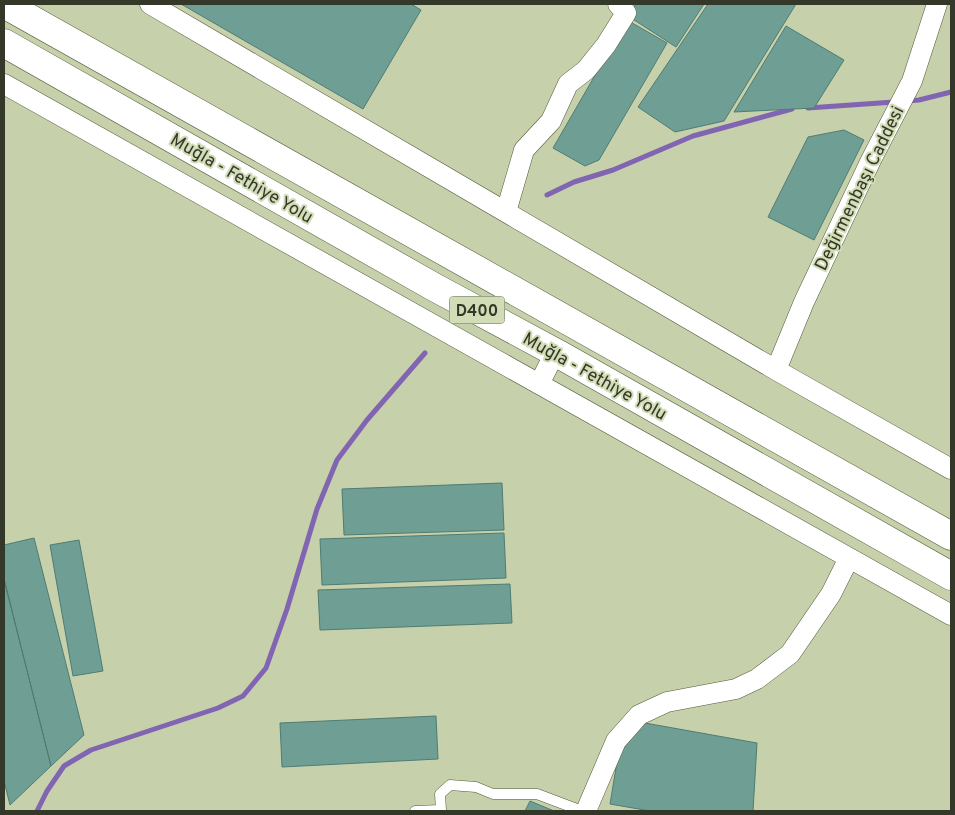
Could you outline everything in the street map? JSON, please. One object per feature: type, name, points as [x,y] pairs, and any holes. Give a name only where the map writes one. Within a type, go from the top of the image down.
[{"type":"highway","name":"Muğla - Fethiye Yolu","points":[[4,4],[951,536]]},
{"type":"highway","name":"Muğla - Fethiye Yolu","points":[[4,43],[951,576]]},
{"type":"street","points":[[150,4],[776,370],[951,469]]},
{"type":"street","points":[[506,212],[524,150],[551,121],[568,84],[586,70],[606,45],[626,13],[618,4]]},
{"type":"street","name":"Değirmenbaşı Caddesi","points":[[776,370],[808,294],[912,81],[937,4]]},
{"type":"street","points":[[4,84],[951,615]]},
{"type":"street","points":[[539,384],[555,353]]},
{"type":"street","points":[[586,811],[616,741],[639,715],[667,702],[736,689],[758,679],[790,654],[831,594],[850,558]]},
{"type":"lane","points":[[415,811],[441,810],[440,794],[450,785],[476,786],[492,794],[537,794],[582,811]]},
{"type":"building","points":[[181,4],[411,4],[421,10],[363,109]]},
{"type":"building","points":[[636,4],[704,4],[676,47],[628,16]]},
{"type":"building","points":[[708,4],[796,4],[724,121],[675,132],[638,107]]},
{"type":"building","points":[[627,20],[667,43],[599,160],[585,166],[553,148]]},
{"type":"building","points":[[786,26],[844,60],[814,108],[734,112]]},
{"type":"building","points":[[844,130],[864,140],[814,240],[768,217],[808,137]]},
{"type":"building","points":[[502,483],[504,530],[344,535],[342,489]]},
{"type":"building","points":[[504,533],[506,578],[322,585],[320,539]]},
{"type":"building","points":[[34,538],[84,735],[51,766],[4,579],[4,545]]},
{"type":"building","points":[[79,540],[103,671],[73,676],[50,545]]},
{"type":"building","points":[[4,579],[51,766],[10,805],[4,781]]},
{"type":"building","points":[[510,584],[512,623],[320,630],[318,590]]},
{"type":"building","points":[[436,716],[438,759],[282,767],[280,723]]},
{"type":"building","points":[[645,723],[757,743],[753,811],[650,811],[610,804],[617,762],[629,736]]},
{"type":"building","points":[[530,801],[554,811],[525,811]]},
{"type":"waterway","points":[[908,101],[951,92]]},
{"type":"waterway","points":[[808,108],[894,102]]},
{"type":"waterway","points":[[547,195],[574,182],[613,170],[693,136],[792,109]]},
{"type":"waterway","points":[[37,811],[47,791],[64,766],[91,750],[218,708],[243,696],[266,668],[287,609],[317,509],[337,460],[367,420],[425,353]]}]
